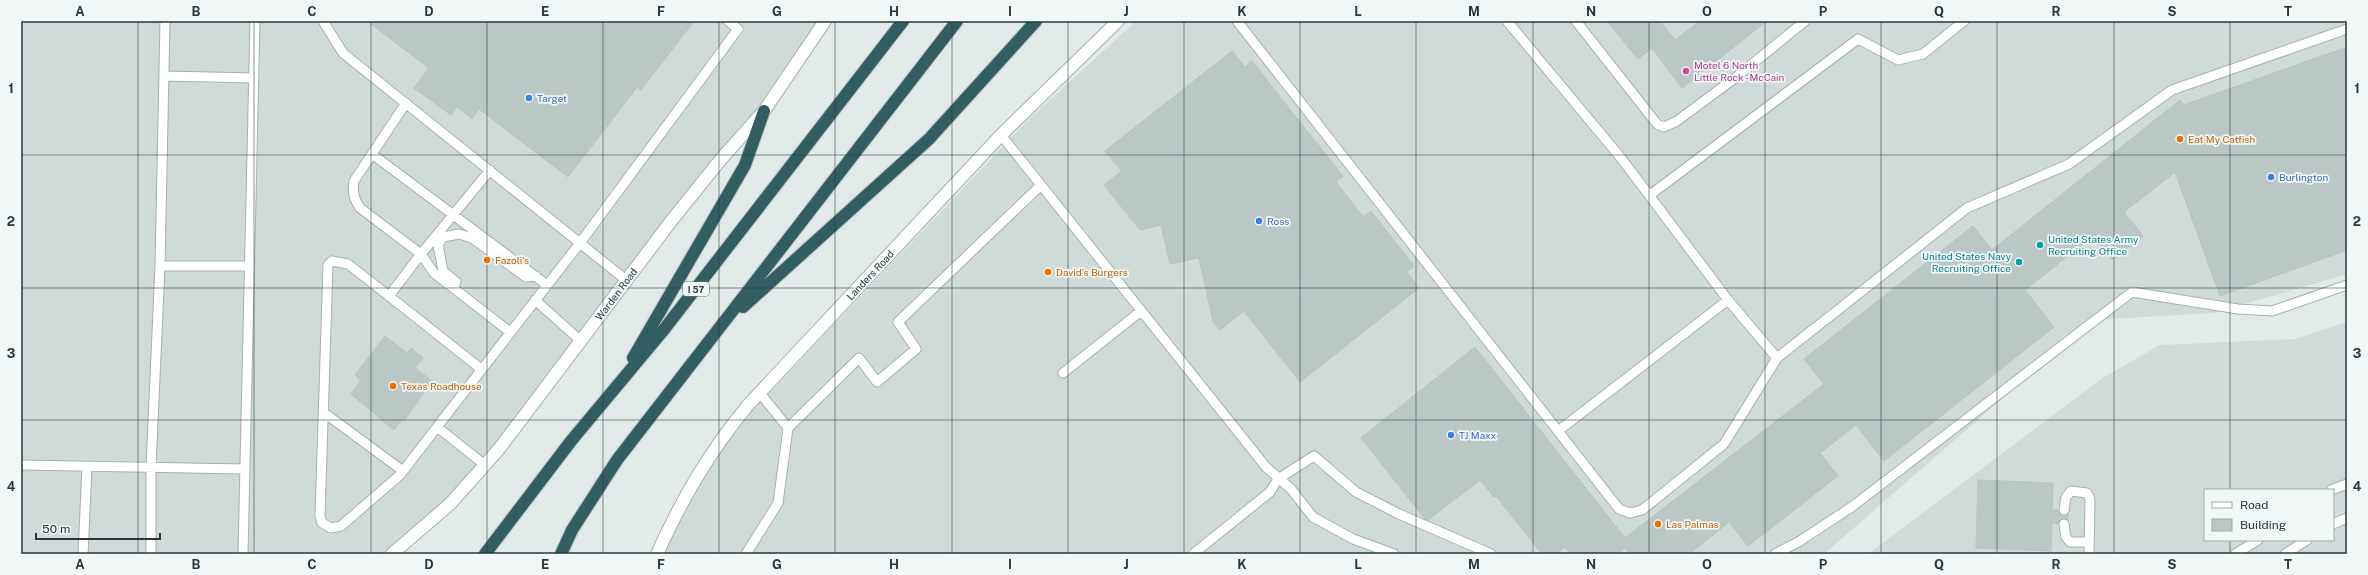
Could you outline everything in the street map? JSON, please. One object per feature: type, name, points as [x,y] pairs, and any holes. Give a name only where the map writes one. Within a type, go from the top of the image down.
[{"type":"highway","name":"I 57","points":[[485,554],[572,442],[662,332],[903,21]]},
{"type":"highway","points":[[561,554],[572,530],[617,460],[957,21]]},
{"type":"highway","points":[[722,326],[929,139],[1036,21]]},
{"type":"highway","points":[[616,387],[745,165],[764,111]]},
{"type":"street","name":"Warden Road","points":[[392,554],[450,504],[485,465],[626,280],[722,158],[764,111],[825,21]]},
{"type":"street","name":"Landers Road","points":[[657,554],[693,481],[709,455],[760,393],[1001,135],[1118,21]]},
{"type":"lane","points":[[151,554],[151,467],[160,266],[166,21]]},
{"type":"lane","points":[[243,554],[255,21]]},
{"type":"lane","points":[[323,21],[344,52],[626,280]]},
{"type":"lane","points":[[728,21],[738,29]]},
{"type":"lane","points":[[481,369],[348,264],[332,261],[328,265],[320,516],[322,523],[326,527],[341,526],[403,471],[580,243],[744,21]]},
{"type":"lane","points":[[1237,21],[1619,509],[1630,514],[1642,510],[1724,444],[1777,358],[1967,208],[2069,164],[2172,90],[2347,29]]},
{"type":"lane","points":[[1507,21],[1650,195],[1728,300],[1777,358]]},
{"type":"lane","points":[[1576,21],[1657,124],[1664,127],[1677,121],[1729,82],[1804,21]]},
{"type":"lane","points":[[1650,195],[1858,39],[1898,60],[1923,54],[1964,21]]},
{"type":"lane","points":[[164,76],[254,78]]},
{"type":"lane","points":[[406,103],[354,181],[353,190],[356,202],[360,208],[421,254],[434,273],[510,332]]},
{"type":"lane","points":[[1001,135],[1266,467],[1291,489],[1313,517],[1352,539],[1394,554]]},
{"type":"lane","points":[[372,154],[547,284]]},
{"type":"lane","points":[[388,296],[490,170]]},
{"type":"lane","points":[[746,554],[778,503],[788,428],[859,358],[877,382],[916,349],[898,322],[1041,185]]},
{"type":"lane","points":[[486,313],[480,301],[443,271],[438,244],[443,237],[459,234],[472,238],[526,277],[536,276]]},
{"type":"lane","points":[[160,266],[249,266]]},
{"type":"lane","points":[[1775,554],[1800,541],[1853,506],[2132,292],[2238,309],[2272,311],[2347,285]]},
{"type":"lane","points":[[535,300],[581,341]]},
{"type":"lane","points":[[1558,431],[1728,300]]},
{"type":"lane","points":[[1063,373],[1141,311]]},
{"type":"lane","points":[[760,393],[788,428]]},
{"type":"lane","points":[[323,412],[403,471]]},
{"type":"lane","points":[[437,427],[485,465]]},
{"type":"lane","points":[[1193,554],[1270,492],[1278,479],[1314,456],[1356,492],[1399,514],[1491,554]]},
{"type":"lane","points":[[21,465],[244,469]]},
{"type":"lane","points":[[83,554],[86,467]]},
{"type":"lane","points":[[2334,489],[2347,484]]},
{"type":"lane","points":[[2064,510],[2066,498],[2071,491],[2087,492],[2090,499],[2089,554]]},
{"type":"lane","points":[[2334,524],[2347,518]]},
{"type":"lane","points":[[2064,524],[2066,537],[2070,542],[2089,542]]},
{"type":"lane","points":[[2235,554],[2256,541]]},
{"type":"lane","points":[[2285,554],[2305,541]]},
{"type":"shaded area","points":[[21,21],[819,21],[722,158],[499,449],[409,541],[389,554],[21,554]]},
{"type":"shaded area","points":[[1136,21],[2347,21],[2347,274],[2214,313],[2092,320],[1824,554],[664,554],[700,474],[749,414],[1027,121]]},
{"type":"shaded area","points":[[2347,322],[2347,554],[1868,554],[2104,377],[2160,345],[2295,339]]},
{"type":"building","name":"Target","points":[[367,21],[694,21],[641,90],[637,87],[568,177],[479,109],[472,119],[457,107],[451,115],[414,88],[429,68]]},
{"type":"building","points":[[1607,21],[1660,21],[1675,40],[1700,21],[1767,21],[1682,88],[1652,48],[1638,59]]},
{"type":"building","points":[[2347,47],[2347,250],[2220,296],[2175,172],[2124,212],[2143,236],[2112,260],[2093,236],[2025,290],[2054,327],[1884,461],[1856,425],[1820,453],[1838,476],[1748,546],[1729,522],[1689,554],[1630,554],[1625,548],[1617,554],[1571,554],[1565,547],[1556,554],[1542,554],[1496,496],[1494,497],[1480,480],[1428,520],[1425,519],[1361,438],[1475,347],[1625,538],[1824,384],[1804,359],[1973,226],[1992,250],[2180,100],[2184,105]]},
{"type":"building","points":[[1232,51],[1245,67],[1252,61],[1343,176],[1336,182],[1363,217],[1371,211],[1414,266],[1407,272],[1419,288],[1300,382],[1244,311],[1220,330],[1213,321],[1199,258],[1170,264],[1161,225],[1140,230],[1104,185],[1122,171],[1105,151]]},
{"type":"building","name":"Texas Roadhouse","points":[[385,336],[407,353],[411,348],[423,358],[415,368],[432,381],[404,421],[402,419],[394,430],[351,394],[361,380],[355,375]]},
{"type":"building","points":[[1978,480],[2053,483],[2052,510],[2058,510],[2063,516],[2068,514],[2068,520],[2063,518],[2058,524],[2052,523],[2051,551],[1976,548]]},
{"type":"place","name":"Motel 6 North Little Rock - McCain","points":[[1686,71]]},
{"type":"place","name":"Target","points":[[529,98]]},
{"type":"place","name":"Eat My Catfish","points":[[2180,139]]},
{"type":"place","name":"Burlington","points":[[2271,177]]},
{"type":"place","name":"Ross","points":[[1259,221]]},
{"type":"place","name":"United States Army Recruiting Office","points":[[2040,245]]},
{"type":"place","name":"Fazoli's","points":[[487,260]]},
{"type":"place","name":"United States Navy Recruiting Office","points":[[2019,262]]},
{"type":"place","name":"David's Burgers","points":[[1048,272]]},
{"type":"place","name":"Texas Roadhouse","points":[[393,386]]},
{"type":"place","name":"TJ Maxx","points":[[1451,435]]},
{"type":"place","name":"Las Palmas","points":[[1658,524]]}]
